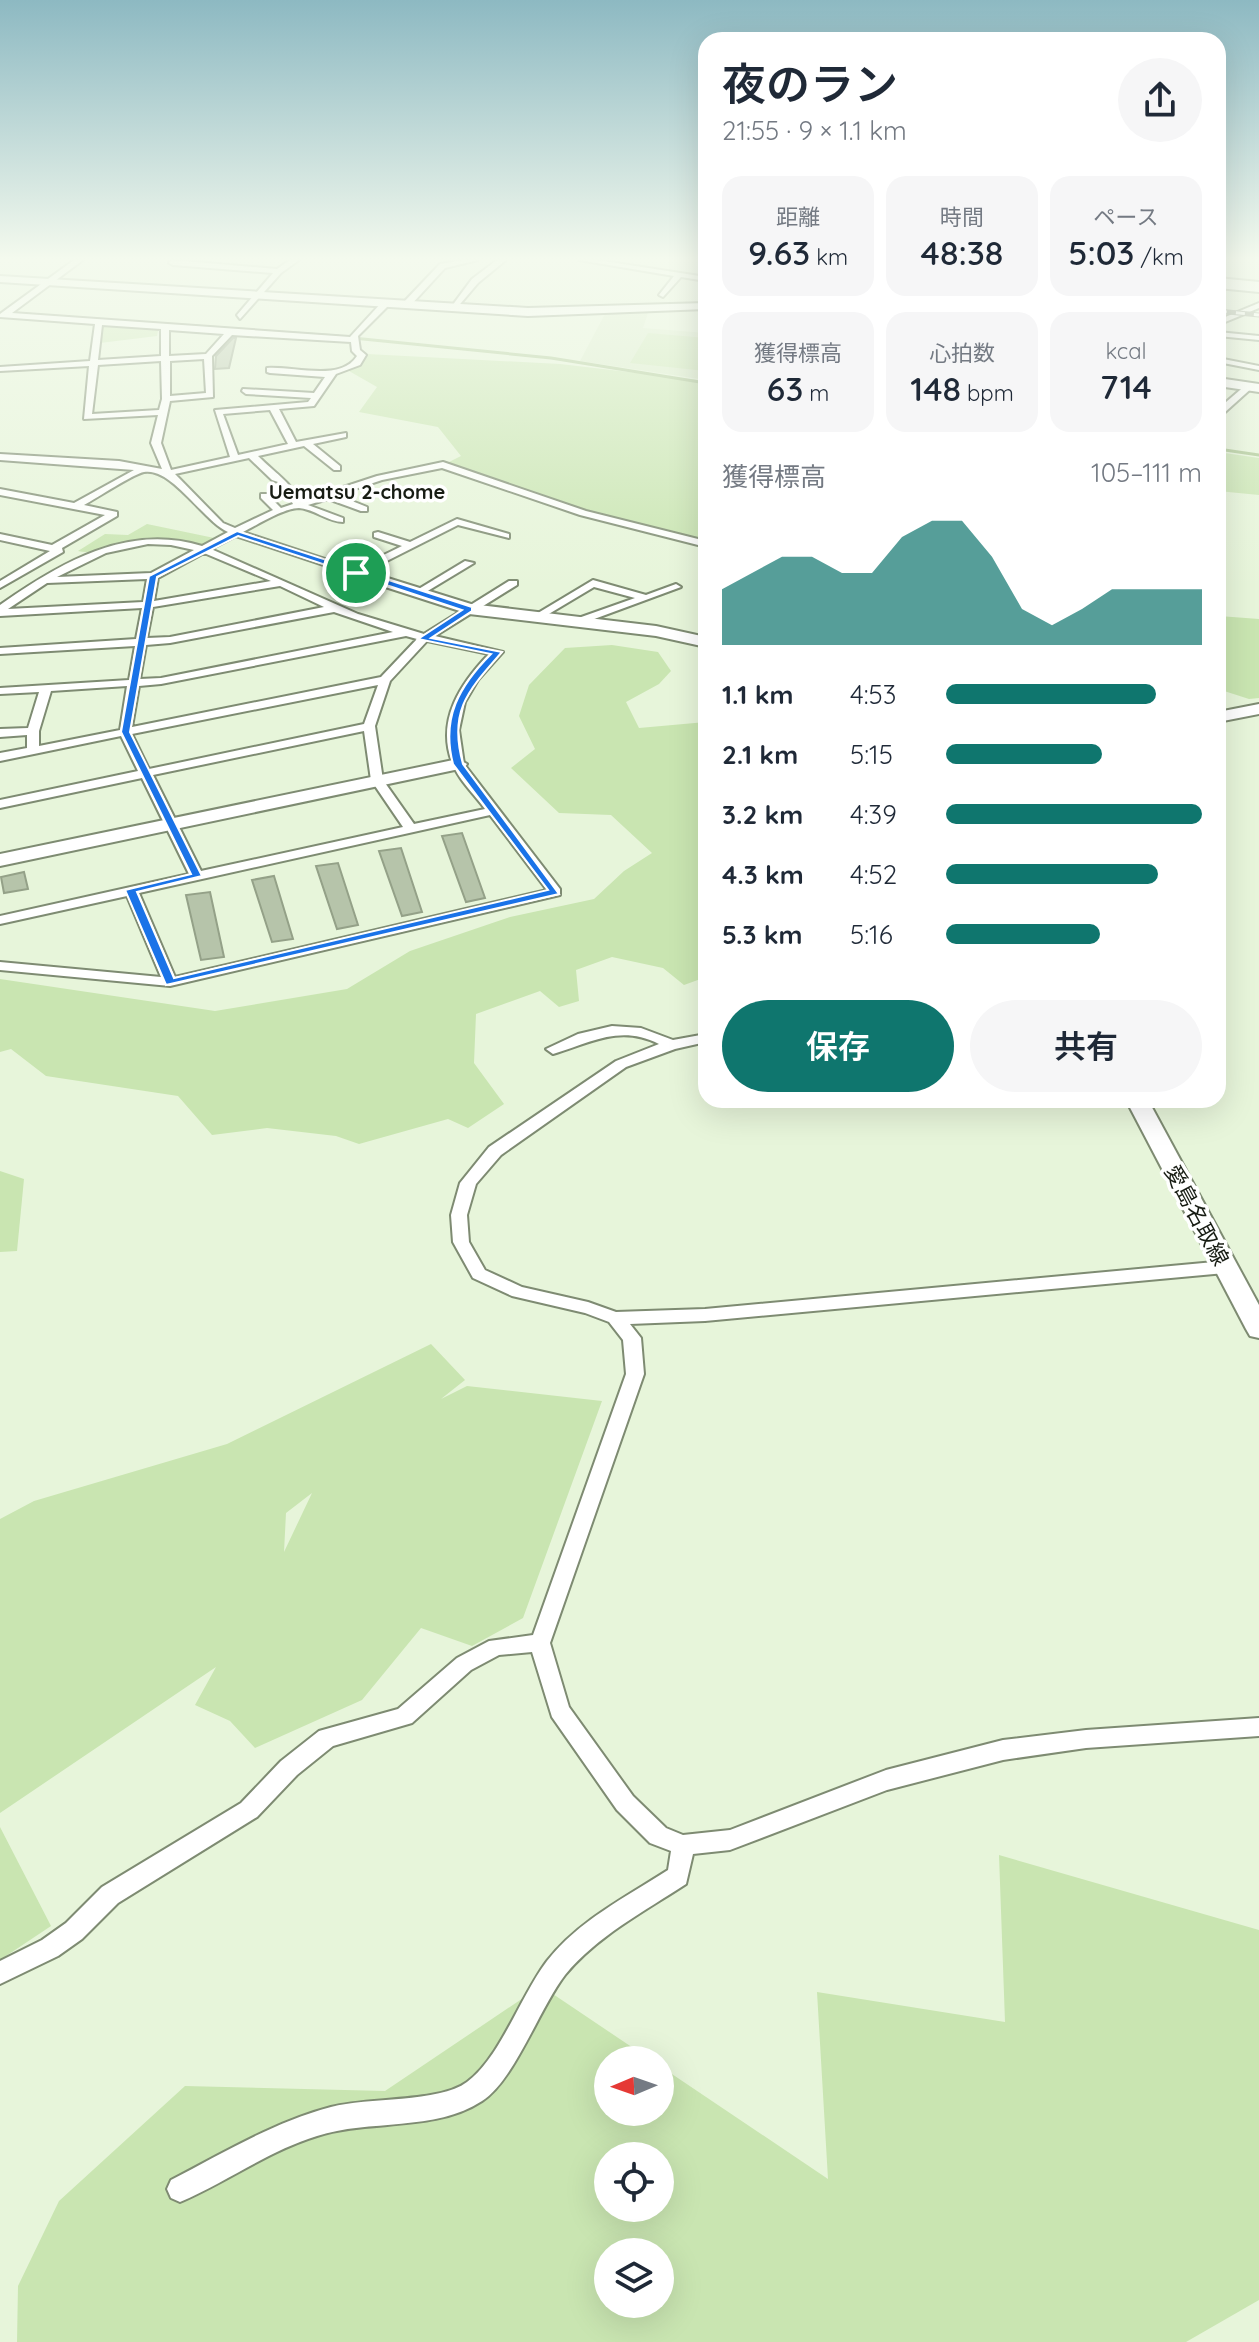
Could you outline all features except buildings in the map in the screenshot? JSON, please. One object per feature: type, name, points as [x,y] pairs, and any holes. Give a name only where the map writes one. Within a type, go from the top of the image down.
[{"type":"main road","points":[[1226,383],[1254,387]]},
{"type":"main road","points":[[378,580],[469,609],[533,619],[656,631],[698,640]]},
{"type":"main road","points":[[1226,715],[1259,709]]},
{"type":"main road","points":[[0,860],[458,764]]},
{"type":"main road","name":"愛島名取線","points":[[1141,1108],[1259,1329]]},
{"type":"street","points":[[91,369],[87,417],[165,412]]},
{"type":"street","points":[[165,369],[165,412],[156,443],[168,473],[220,525],[378,580]]},
{"type":"street","points":[[166,399],[210,395],[209,369]]},
{"type":"street","points":[[235,458],[218,412],[304,407],[336,369]]},
{"type":"street","points":[[270,370],[331,375]]},
{"type":"street","points":[[1226,407],[1254,387]]},
{"type":"street","points":[[246,391],[315,396]]},
{"type":"street","points":[[274,409],[294,447]]},
{"type":"street","points":[[0,457],[144,468],[168,473],[343,435]]},
{"type":"street","points":[[307,444],[337,468]]},
{"type":"street","points":[[251,455],[275,478],[284,481],[299,505],[340,520]]},
{"type":"street","points":[[43,581],[153,576],[279,511],[380,478],[443,465],[583,513],[698,542]]},
{"type":"street","points":[[76,506],[144,468]]},
{"type":"street","points":[[0,492],[114,514],[0,585]]},
{"type":"street","points":[[327,495],[364,509]]},
{"type":"street","points":[[264,496],[279,511]]},
{"type":"street","points":[[436,516],[505,536]]},
{"type":"street","points":[[356,573],[457,522]]},
{"type":"street","points":[[378,535],[411,545]]},
{"type":"street","points":[[0,537],[75,554]]},
{"type":"street","points":[[0,612],[43,581],[88,557],[129,544],[170,542],[281,583],[403,634],[497,652],[471,679],[459,700],[453,744],[458,764],[555,892],[170,982],[0,966]]},
{"type":"street","points":[[417,593],[469,563]]},
{"type":"street","points":[[153,576],[142,643],[131,683],[125,732],[197,876]]},
{"type":"street","points":[[0,612],[147,605],[281,583]]},
{"type":"street","points":[[410,828],[377,780],[369,726],[385,680],[423,639],[513,583]]},
{"type":"street","points":[[533,619],[593,583],[646,598]]},
{"type":"street","points":[[574,623],[676,587]]},
{"type":"street","points":[[0,651],[142,643],[336,608]]},
{"type":"street","points":[[0,691],[161,681],[403,634]]},
{"type":"street","points":[[0,757],[385,680]]},
{"type":"street","points":[[33,750],[33,731],[46,688]]},
{"type":"street","points":[[0,804],[369,726]]},
{"type":"street","points":[[0,733],[33,731]]},
{"type":"street","points":[[0,920],[492,811]]},
{"type":"street","points":[[131,890],[170,982]]},
{"type":"street","points":[[553,1049],[602,1029],[656,1036],[671,1045]]},
{"type":"street","points":[[698,1040],[671,1045],[621,1064],[495,1151],[468,1183],[459,1215],[461,1242],[479,1274],[518,1292],[588,1308],[615,1318],[705,1315],[1225,1267]]},
{"type":"street","points":[[615,1318],[632,1338],[635,1374],[540,1643],[559,1711],[625,1803],[658,1836],[683,1845],[730,1840],[886,1780],[1003,1750],[1086,1739],[1259,1727]]},
{"type":"street","points":[[0,1973],[50,1948],[74,1931],[110,1895],[249,1810],[289,1768],[327,1738],[404,1716],[464,1664],[496,1647],[540,1643]]},
{"type":"street","points":[[180,2189],[277,2141],[334,2118],[447,2101],[475,2092],[497,2065],[558,1965],[600,1928],[678,1876],[683,1845]]},
{"type":"shaded area","points":[[605,369],[698,380],[698,541],[583,513],[443,465],[461,456],[438,427],[359,412],[377,387],[349,371]]},
{"type":"shaded area","points":[[635,369],[698,369],[698,379]]},
{"type":"shaded area","points":[[1226,453],[1259,458],[1259,495],[1226,492]]},
{"type":"shaded area","points":[[147,524],[219,539],[198,544],[159,538],[96,551],[78,551],[105,534],[128,535]]},
{"type":"shaded area","points":[[1226,617],[1259,619],[1259,698],[1249,699],[1226,692]]},
{"type":"shaded area","points":[[612,645],[658,652],[671,671],[659,684],[626,702],[639,728],[698,723],[698,980],[684,985],[663,968],[612,957],[576,970],[579,1001],[559,1007],[540,991],[476,1014],[474,1063],[504,1104],[468,1128],[448,1119],[359,1144],[336,1136],[267,1128],[212,1135],[178,1096],[46,1076],[11,1049],[0,1052],[0,979],[215,1011],[347,989],[410,951],[510,917],[594,899],[624,871],[652,853],[611,815],[559,813],[511,768],[535,749],[519,716],[529,685],[565,648]]},
{"type":"shaded area","points":[[0,1171],[24,1179],[17,1251],[0,1252]]},
{"type":"shaded area","points":[[431,1344],[465,1380],[441,1399],[467,1386],[602,1401],[523,1618],[472,1646],[421,1628],[362,1700],[255,1748],[230,1721],[195,1705],[216,1667],[0,1813],[0,1519],[34,1501],[227,1444]],"holes":[[[312,1493],[284,1552],[286,1513]]]},
{"type":"shaded area","points":[[0,1827],[51,1926],[0,1960]]},
{"type":"shaded area","points":[[999,1855],[1259,1930],[1259,2300],[1186,2342],[17,2342],[18,2286],[59,2201],[185,2086],[385,2091],[541,1986],[630,2046],[594,2046],[594,2126],[674,2126],[674,2075],[828,2179],[817,1992],[1005,2022]]},
{"type":"waterway","points":[[621,369],[698,382]]},
{"type":"waterway","points":[[1226,450],[1259,455]]},
{"type":"district","name":"Uematsu 2-chome","points":[[357,491]]},
{"type":"route","points":[[237,533],[356,573],[469,609],[423,639],[497,652],[471,679],[459,700],[453,722],[453,744],[458,764],[555,892],[170,982],[131,890],[197,876],[125,732],[131,683],[142,643],[153,576],[237,533]]}]
